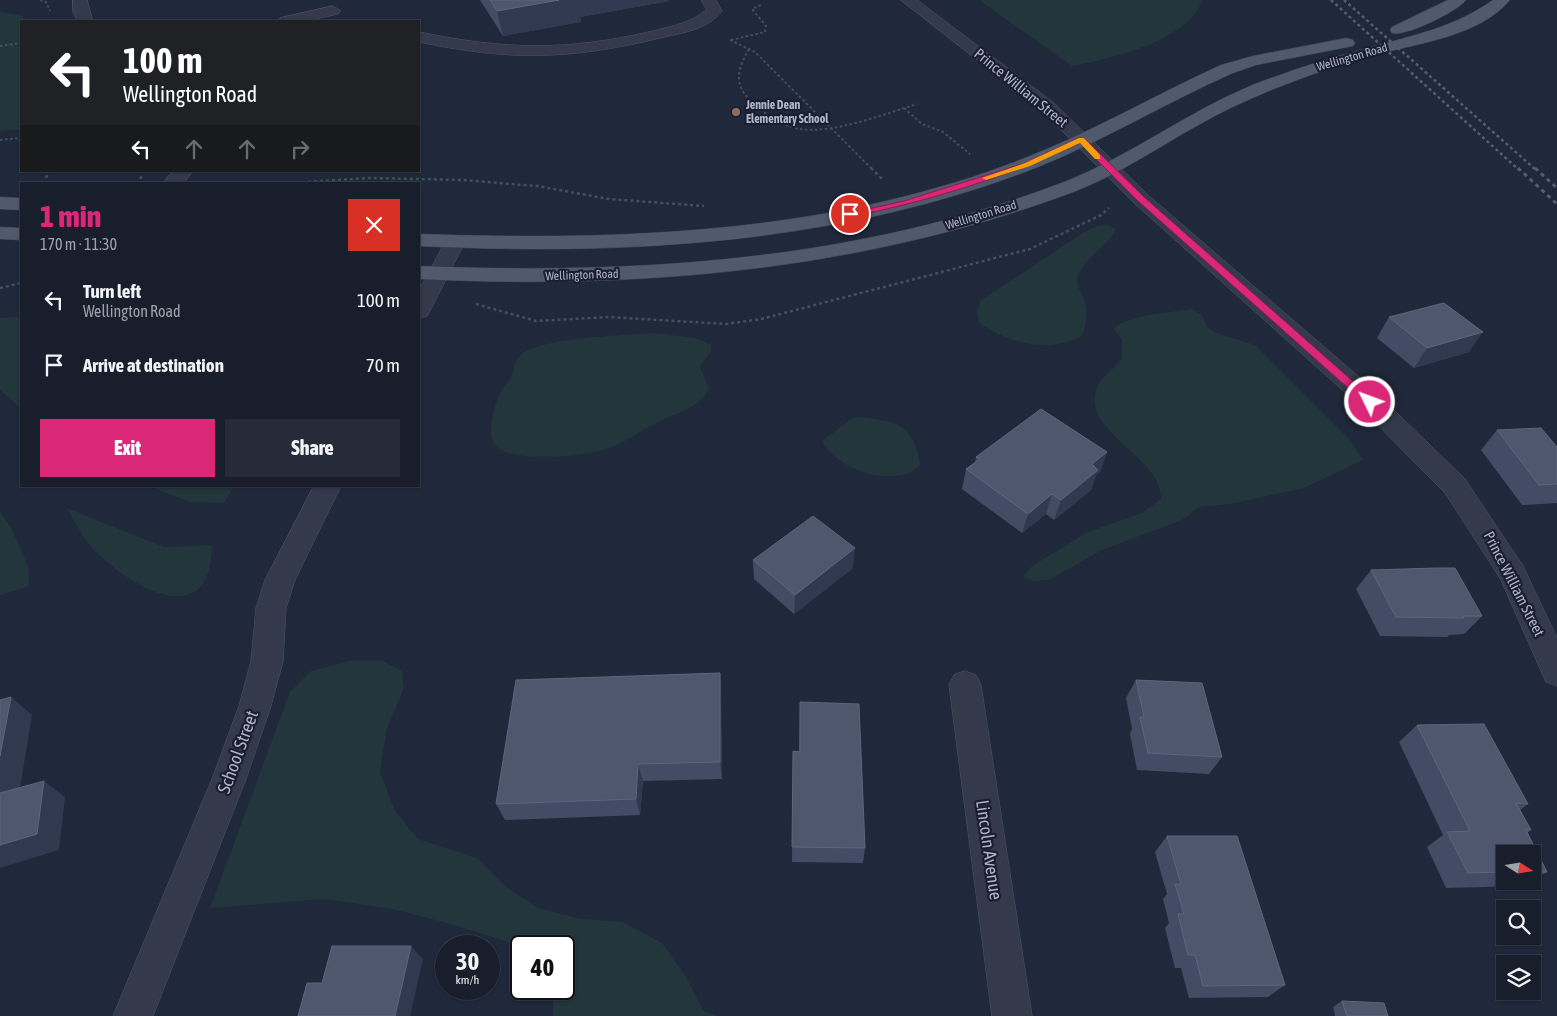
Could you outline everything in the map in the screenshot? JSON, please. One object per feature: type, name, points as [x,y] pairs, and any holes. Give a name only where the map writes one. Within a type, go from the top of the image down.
[{"type":"main road","name":"Wellington Road","points":[[420,240],[557,243],[675,239],[774,228],[905,203],[1027,164],[1228,69],[1253,61],[1384,34],[1433,15],[1459,0]]},
{"type":"main road","name":"Wellington Road","points":[[428,274],[587,276],[739,265],[791,258],[904,237],[971,220],[1068,187],[1108,169],[1188,121],[1242,95],[1334,62],[1460,26],[1503,0]]},
{"type":"main road","points":[[0,204],[20,204]]},
{"type":"main road","points":[[0,233],[20,234]]},
{"type":"street","points":[[80,0],[81,12],[85,20]]},
{"type":"street","points":[[420,37],[473,46],[536,52],[598,46],[635,40],[700,23],[714,11],[709,0]]},
{"type":"street","name":"Prince William Street","points":[[908,0],[1048,107],[1108,169],[1356,390],[1454,486],[1484,527],[1513,574],[1557,672]]},
{"type":"street","points":[[290,20],[335,10]]},
{"type":"street","points":[[174,182],[183,172]]},
{"type":"street","points":[[422,304],[428,274],[455,242]]},
{"type":"street","name":"School Street","points":[[133,1016],[226,788],[255,706],[267,661],[271,608],[280,580],[327,487]]},
{"type":"street","name":"Lincoln Avenue","points":[[965,685],[1012,1016]]},
{"type":"path","points":[[40,0],[46,2],[51,14]]},
{"type":"path","points":[[762,5],[752,9],[765,24],[766,30],[759,34],[730,40],[749,49],[905,203]]},
{"type":"path","points":[[0,46],[20,43]]},
{"type":"path","points":[[749,49],[737,78],[738,86],[746,97],[766,114],[789,126],[814,130],[917,104]]},
{"type":"path","points":[[903,108],[922,124],[943,132],[973,156]]},
{"type":"path","points":[[0,140],[20,138]]},
{"type":"path","points":[[46,178],[49,172]]},
{"type":"path","points":[[294,182],[361,176],[527,184],[609,199],[671,201],[708,206]]},
{"type":"path","points":[[422,304],[462,299],[536,321],[609,317],[726,324],[761,319],[858,292],[1003,257],[1048,240],[1101,215],[1106,209]]},
{"type":"path","points":[[0,288],[20,283]]},
{"type":"shaded area","points":[[979,0],[1203,0],[1194,15],[1181,27],[1164,38],[1126,53],[1072,66]]},
{"type":"shaded area","points":[[0,12],[21,15],[26,20],[20,20],[20,129],[0,131]]},
{"type":"shaded area","points":[[1108,225],[1116,229],[1108,241],[1085,264],[1077,281],[1086,306],[1082,336],[1055,344],[1029,344],[1003,336],[979,323],[977,313],[980,301],[1086,231],[1097,226]]},
{"type":"shaded area","points":[[1192,309],[1202,315],[1207,327],[1216,333],[1255,345],[1351,441],[1363,460],[1304,488],[1230,504],[1199,507],[1182,520],[1102,550],[1049,580],[1034,581],[1023,577],[1032,566],[1088,532],[1142,513],[1161,499],[1158,484],[1150,470],[1110,431],[1100,418],[1095,403],[1097,388],[1104,377],[1122,359],[1122,340],[1114,329],[1120,324],[1139,317]]},
{"type":"shaded area","points":[[20,317],[20,408],[0,390],[0,318]]},
{"type":"shaded area","points":[[653,333],[695,338],[711,345],[711,351],[700,367],[709,388],[695,405],[619,444],[603,450],[566,456],[537,457],[511,453],[497,447],[493,441],[491,428],[496,403],[503,388],[511,379],[517,359],[523,353],[533,348],[566,341]]},
{"type":"shaded area","points":[[854,417],[891,422],[900,426],[913,440],[920,466],[907,474],[883,476],[859,471],[837,458],[822,441]]},
{"type":"shaded area","points":[[152,487],[233,487],[224,503],[190,502]]},
{"type":"shaded area","points":[[66,508],[164,547],[213,545],[206,579],[192,593],[177,596],[161,594],[144,587],[111,566],[98,554],[86,540]]},
{"type":"shaded area","points":[[0,512],[11,527],[28,566],[29,586],[0,595]]},
{"type":"shaded area","points":[[349,661],[383,661],[402,671],[404,688],[387,728],[380,772],[395,811],[418,839],[477,858],[506,887],[538,908],[581,919],[623,922],[662,943],[686,977],[703,1010],[716,1016],[553,1016],[553,1000],[575,1000],[575,935],[510,935],[510,944],[500,939],[500,935],[486,935],[393,909],[325,899],[210,908],[290,692],[311,671]]},
{"type":"building","points":[[490,0],[559,0],[497,11]]},
{"type":"building","points":[[1444,303],[1483,332],[1427,348],[1389,317]]},
{"type":"building","points":[[1041,409],[1107,452],[1092,464],[1098,470],[1061,500],[1052,494],[1028,514],[966,469],[980,459],[976,457]]},
{"type":"building","points":[[1541,428],[1557,447],[1557,484],[1539,485],[1497,430]]},
{"type":"building","points":[[813,516],[855,548],[795,595],[753,560]]},
{"type":"building","points":[[1455,568],[1482,616],[1463,616],[1464,618],[1396,617],[1371,570]]},
{"type":"building","points":[[720,673],[720,762],[638,764],[636,799],[496,804],[516,680]]},
{"type":"building","points":[[1136,680],[1202,683],[1222,757],[1148,753],[1140,717],[1144,717]]},
{"type":"building","points":[[11,697],[0,756],[0,700]]},
{"type":"building","points":[[800,702],[859,704],[865,848],[792,847],[793,751],[800,752]]},
{"type":"building","points":[[1484,724],[1528,804],[1516,803],[1531,830],[1526,830],[1534,845],[1496,845],[1496,872],[1468,873],[1447,832],[1470,831],[1417,725]]},
{"type":"building","points":[[44,781],[37,834],[0,845],[0,793]]},
{"type":"building","points":[[1167,836],[1237,836],[1285,985],[1203,986],[1195,955],[1188,955],[1178,914],[1184,914],[1175,884],[1181,884]]},
{"type":"building","points":[[1541,860],[1547,872],[1541,872]]},
{"type":"building","points":[[332,946],[411,946],[395,1016],[298,1016],[307,983],[322,983]]},
{"type":"building","points":[[1342,1001],[1384,1003],[1388,1016],[1347,1016]]},
{"type":"railway","points":[[1331,0],[1519,170]]},
{"type":"railway","points":[[1344,0],[1536,170]]},
{"type":"railway","points":[[1518,168],[1557,204]]},
{"type":"railway","points":[[1535,168],[1557,188]]},
{"type":"slow traffic","points":[[986,178],[1060,151],[1081,140],[1098,157]]},
{"type":"place","name":"Jennie Dean Elementary School","points":[[736,112]]},
{"type":"route","points":[[850,214],[905,203],[959,186],[1027,164],[1060,151],[1081,140],[1108,169],[1141,199],[1370,402]]}]
